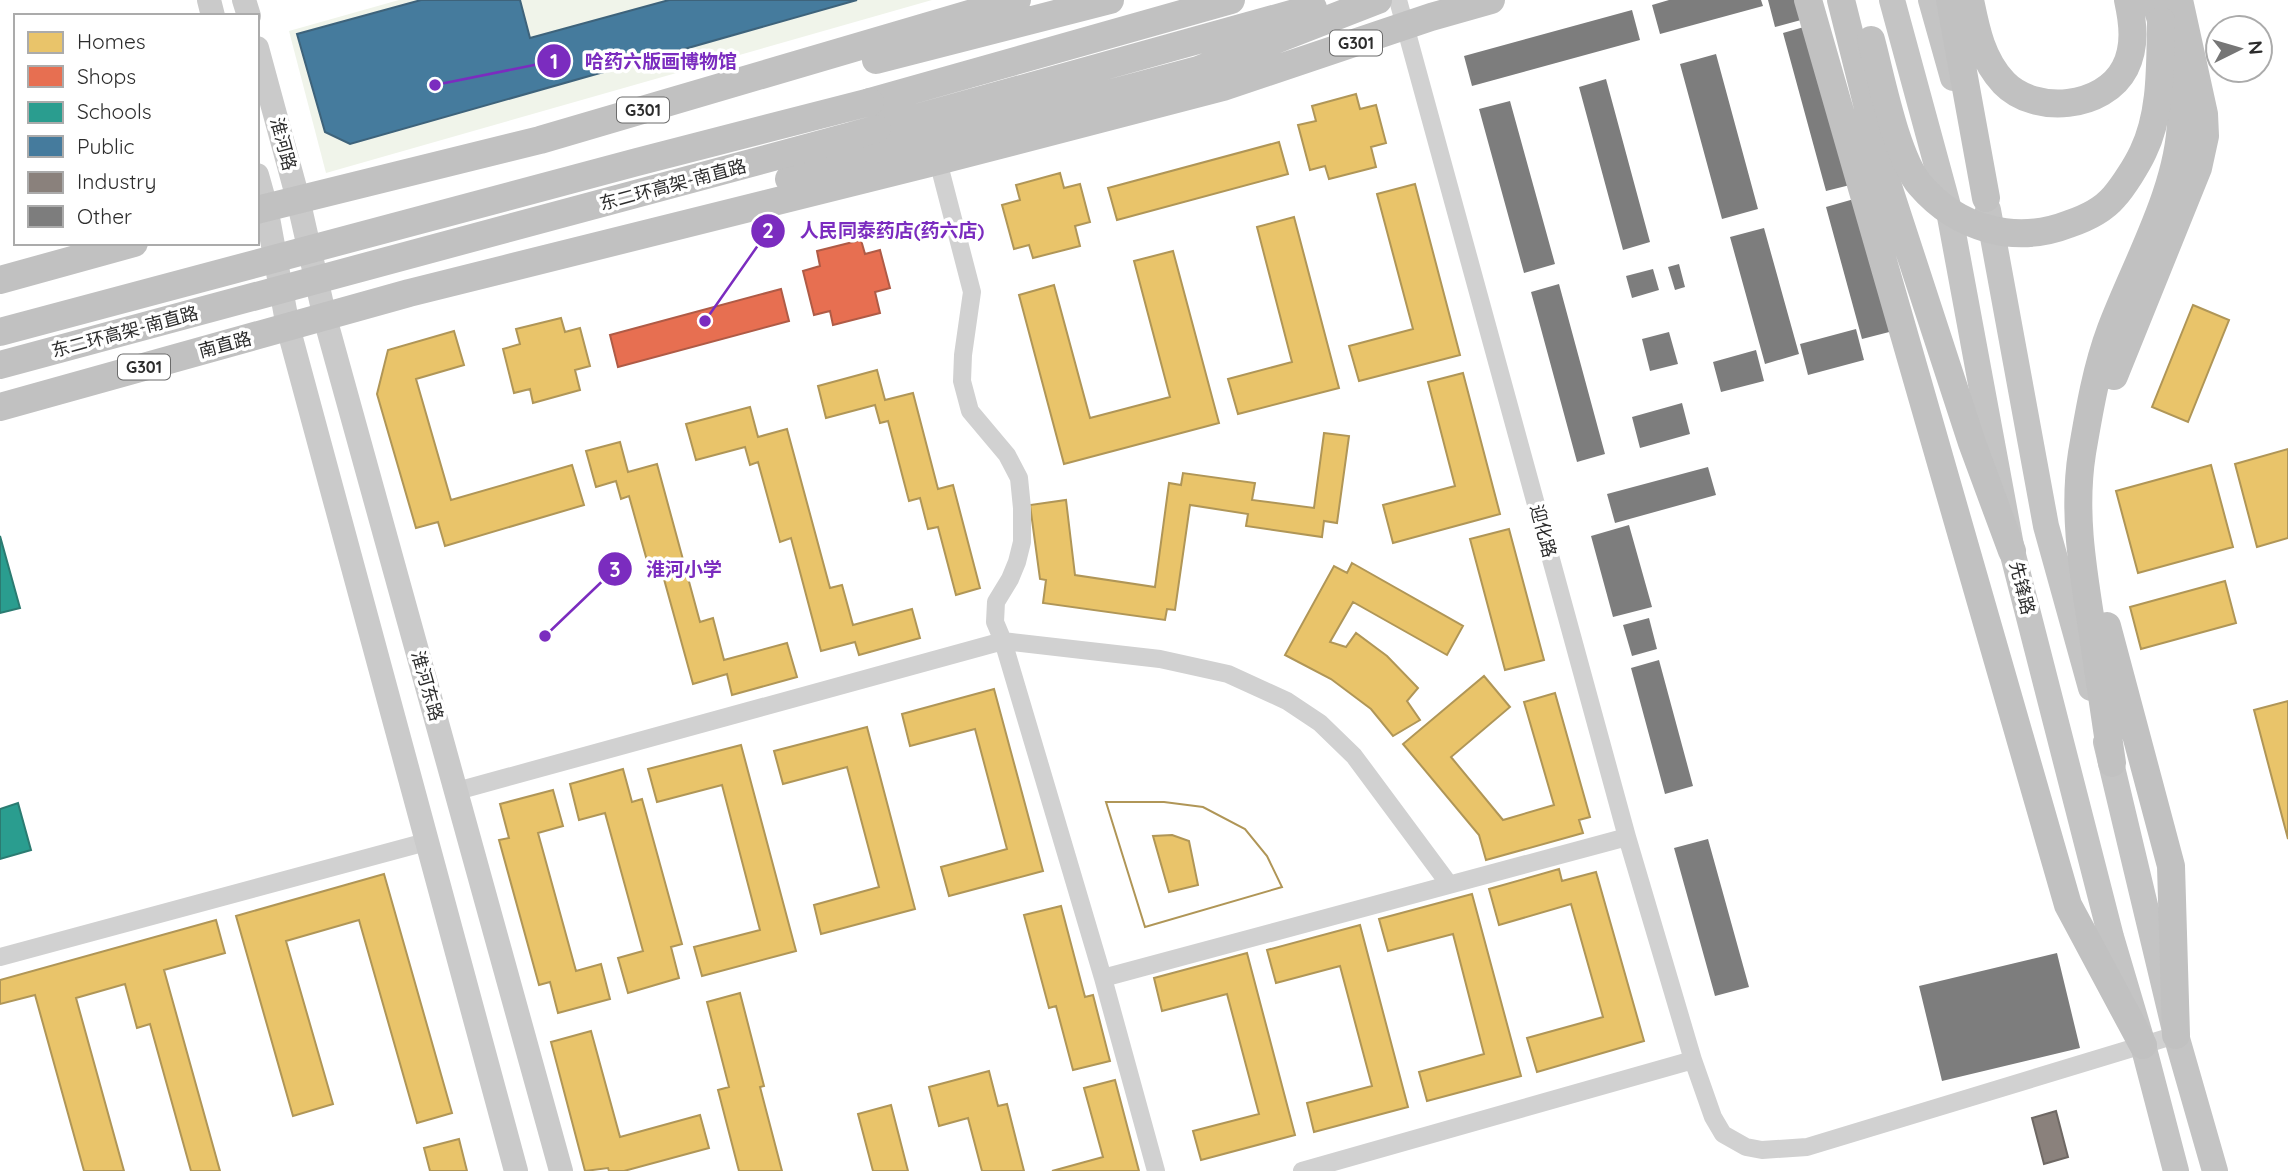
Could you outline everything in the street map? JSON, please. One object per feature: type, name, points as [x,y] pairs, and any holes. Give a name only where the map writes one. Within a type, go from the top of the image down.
[{"type":"highway","name":"G301","points":[[262,208],[540,140],[1017,0]]},
{"type":"highway","points":[[540,140],[634,123],[1110,0]]},
{"type":"highway","name":"东二环高架-南直路","points":[[0,332],[870,102],[1231,0]]},
{"type":"highway","name":"东二环高架-南直路","points":[[0,365],[444,247],[1345,0]]},
{"type":"highway","points":[[409,293],[455,270],[1198,70],[1378,0]]},
{"type":"highway","points":[[1412,14],[1469,0]]},
{"type":"highway","name":"G301","points":[[288,327],[409,293],[1223,87],[1412,14],[1490,0]]},
{"type":"highway","points":[[1808,0],[2068,905],[2143,1045]]},
{"type":"highway","points":[[1970,0],[1981,45],[1987,59],[2006,85],[2034,100],[2057,104],[2092,97],[2109,87],[2125,69],[2134,37],[2128,0]]},
{"type":"highway","points":[[1846,1],[1900,146],[1918,184],[1947,211],[1971,225],[2012,234],[2035,234],[2062,227],[2085,218],[2113,198],[2143,152],[2154,116],[2165,7]]},
{"type":"highway","points":[[1846,1],[1887,183],[1972,443],[2012,551]]},
{"type":"highway","points":[[2112,763],[2081,559],[2077,497],[2097,373],[2110,330],[2162,204],[2177,155],[2181,119],[2165,7]]},
{"type":"highway","points":[[2082,453],[2198,168],[2205,136],[2204,114],[2165,7]]},
{"type":"highway","points":[[1949,19],[1986,198]]},
{"type":"highway","points":[[0,280],[127,245]]},
{"type":"highway","name":"南直路","points":[[0,407],[288,327]]},
{"type":"highway","points":[[2078,512],[2171,866],[2176,1035]]},
{"type":"main road","name":"先锋路","points":[[1892,0],[1948,206],[2012,551],[2110,936],[2143,1045],[2176,1171]]},
{"type":"main road","points":[[1931,0],[1949,19]]},
{"type":"main road","name":"淮河路","points":[[259,55],[298,200]]},
{"type":"main road","name":"淮河路","points":[[259,188],[262,208]]},
{"type":"main road","points":[[1986,198],[2046,526],[2112,763],[2176,1035],[2216,1171]]},
{"type":"main road","name":"淮河东路","points":[[298,200],[325,318],[561,1171]]},
{"type":"main road","points":[[262,208],[288,327],[516,1171]]},
{"type":"street","name":"迎化路","points":[[1412,14],[1627,837],[1693,1060],[1713,1117],[1723,1135],[1746,1147],[1762,1150],[1807,1147],[2176,1035]]},
{"type":"street","points":[[938,161],[972,292],[962,382],[970,411],[1007,455],[1019,478],[1022,542],[1014,570],[996,602],[995,622],[1003,641],[1103,978],[1156,1171]]},
{"type":"street","points":[[457,791],[1003,641],[1160,659],[1228,674],[1287,701],[1320,723],[1354,756],[1449,884]]},
{"type":"street","points":[[1103,978],[1627,837]]},
{"type":"street","points":[[0,957],[426,842]]},
{"type":"street","points":[[1302,1171],[1693,1060]]},
{"type":"shaded area","points":[[399,0],[932,0],[326,173],[289,31]]},
{"type":"building: Homes","points":[[1356,94],[1360,109],[1376,105],[1386,143],[1371,147],[1376,167],[1329,179],[1325,166],[1310,170],[1298,125],[1316,121],[1312,106]]},
{"type":"building: Homes","points":[[1279,142],[1288,174],[1117,220],[1108,188]]},
{"type":"building: Homes","points":[[1060,173],[1064,188],[1080,184],[1090,222],[1075,226],[1080,246],[1033,258],[1029,245],[1014,249],[1002,205],[1020,200],[1016,185]]},
{"type":"building: Homes","points":[[1415,184],[1460,355],[1359,381],[1349,346],[1413,329],[1377,194]]},
{"type":"building: Homes","points":[[1294,217],[1339,388],[1238,414],[1228,379],[1292,362],[1257,227]]},
{"type":"building: Homes","points":[[1173,251],[1219,423],[1064,464],[1019,295],[1054,285],[1090,418],[1170,397],[1134,261]]},
{"type":"building: Homes","points":[[2193,305],[2229,320],[2188,422],[2152,407]]},
{"type":"building: Homes","points":[[561,318],[565,332],[580,328],[590,366],[575,370],[580,390],[533,403],[530,389],[514,393],[503,349],[520,344],[516,329]]},
{"type":"building: Homes","points":[[454,331],[464,365],[416,379],[451,500],[572,465],[584,505],[445,546],[438,522],[416,528],[377,394],[388,350]]},
{"type":"building: Homes","points":[[877,370],[885,400],[913,393],[938,489],[953,485],[980,588],[956,595],[938,527],[928,529],[920,498],[909,501],[888,421],[880,423],[875,405],[826,418],[818,386]]},
{"type":"building: Homes","points":[[1463,373],[1500,514],[1393,543],[1383,505],[1455,486],[1428,382]]},
{"type":"building: Homes","points":[[750,407],[758,437],[787,429],[830,588],[842,585],[853,625],[912,609],[920,638],[859,655],[855,642],[821,651],[791,538],[780,542],[758,462],[750,465],[745,447],[696,460],[686,424]]},
{"type":"building: Homes","points":[[1324,433],[1349,436],[1337,523],[1324,521],[1322,537],[1246,526],[1248,514],[1190,505],[1175,610],[1167,609],[1165,620],[1043,603],[1046,580],[1040,579],[1030,505],[1066,500],[1075,575],[1155,587],[1169,483],[1181,485],[1183,473],[1255,483],[1252,500],[1314,508]]},
{"type":"building: Homes","points":[[620,442],[628,472],[657,464],[700,622],[713,618],[724,660],[787,643],[797,677],[732,695],[727,674],[693,684],[662,572],[651,575],[629,496],[621,499],[616,481],[596,487],[586,451]]},
{"type":"building: Homes","points":[[2288,449],[2288,538],[2257,547],[2235,464]]},
{"type":"building: Homes","points":[[2211,465],[2233,547],[2138,573],[2116,491]]},
{"type":"building: Homes","points":[[1509,529],[1544,660],[1505,670],[1470,539]]},
{"type":"building: Homes","points":[[1352,563],[1463,626],[1447,655],[1353,602],[1330,642],[1346,647],[1356,633],[1387,656],[1418,688],[1407,701],[1420,720],[1393,736],[1371,709],[1331,679],[1285,655],[1334,566],[1347,573]]},
{"type":"building: Homes","points":[[2225,581],[2236,623],[2141,649],[2130,607]]},
{"type":"building: Homes","points":[[1484,676],[1510,707],[1451,757],[1503,820],[1554,805],[1524,702],[1555,693],[1590,817],[1579,820],[1583,833],[1486,860],[1479,835],[1403,744]]},
{"type":"building: Homes","points":[[994,689],[1043,871],[949,896],[941,867],[1007,849],[975,729],[910,746],[902,714]]},
{"type":"building: Homes","points":[[2288,701],[2288,839],[2254,710]]},
{"type":"building: Homes","points":[[867,727],[915,909],[821,934],[814,905],[879,887],[847,767],[783,784],[774,751]]},
{"type":"building: Homes","points":[[741,745],[796,951],[702,976],[694,947],[760,930],[722,785],[657,802],[648,769]]},
{"type":"building: Homes","points":[[623,769],[632,802],[642,799],[682,944],[671,947],[679,978],[628,993],[618,958],[643,951],[605,813],[579,820],[570,784]]},
{"type":"building: Homes","points":[[553,790],[563,826],[538,833],[576,971],[601,964],[610,999],[558,1013],[550,982],[539,985],[499,840],[509,838],[500,804]]},
{"type":"building: Homes","points":[[1106,802],[1164,802],[1203,807],[1245,829],[1267,856],[1282,887],[1145,927]],"holes":[[[1172,835],[1189,841],[1198,885],[1169,892],[1153,836]]]},
{"type":"building: Homes","points":[[1106,802],[1164,802],[1203,807],[1245,829],[1267,856],[1282,887],[1145,927]]},
{"type":"building: Homes","points":[[1559,869],[1562,881],[1596,872],[1644,1041],[1537,1072],[1527,1038],[1603,1017],[1571,904],[1499,925],[1489,889]]},
{"type":"building: Homes","points":[[384,874],[452,1113],[417,1123],[359,920],[286,941],[333,1104],[293,1116],[236,916]]},
{"type":"building: Homes","points":[[1472,894],[1521,1076],[1427,1101],[1419,1072],[1484,1054],[1453,934],[1388,951],[1379,919]]},
{"type":"building: Homes","points":[[1061,906],[1085,997],[1093,995],[1110,1061],[1073,1070],[1056,1006],[1049,1008],[1024,915]]},
{"type":"building: Homes","points":[[216,920],[225,953],[164,970],[220,1171],[191,1171],[150,1024],[137,1028],[125,984],[76,998],[124,1171],[84,1171],[35,995],[0,1004],[0,980]]},
{"type":"building: Homes","points":[[1360,925],[1408,1107],[1314,1132],[1307,1103],[1372,1086],[1340,966],[1276,983],[1267,950]]},
{"type":"building: Homes","points":[[1247,953],[1295,1135],[1201,1160],[1193,1131],[1259,1114],[1227,994],[1162,1011],[1154,978]]},
{"type":"building: Homes","points":[[740,993],[764,1086],[760,1087],[782,1171],[739,1171],[718,1090],[729,1087],[707,1002]]},
{"type":"building: Homes","points":[[591,1031],[620,1137],[700,1115],[709,1148],[624,1171],[609,1171],[608,1168],[585,1171],[551,1042]]},
{"type":"building: Homes","points":[[989,1071],[998,1106],[1007,1104],[1024,1171],[982,1171],[968,1118],[939,1126],[929,1087]]},
{"type":"building: Homes","points":[[1115,1080],[1139,1171],[1052,1171],[1103,1157],[1084,1088]]},
{"type":"building: Homes","points":[[891,1105],[908,1171],[873,1171],[858,1114]]},
{"type":"building: Homes","points":[[459,1139],[467,1171],[430,1171],[424,1148]]},
{"type":"building: Shops","points":[[861,240],[865,254],[880,250],[890,288],[875,292],[880,313],[833,325],[830,311],[814,315],[803,271],[820,266],[817,251]]},
{"type":"building: Shops","points":[[781,289],[789,321],[618,367],[610,335]]},
{"type":"building: Schools","points":[[0,536],[20,608],[0,613]]},
{"type":"building: Schools","points":[[18,803],[31,850],[0,859],[0,809]]},
{"type":"building: Public","points":[[421,0],[520,0],[530,38],[669,0],[857,0],[350,144],[325,132],[297,34]]},
{"type":"building: Industry","points":[[2056,1111],[2068,1157],[2044,1164],[2032,1118]]},
{"type":"building: Other","points":[[1669,0],[1761,0],[1763,6],[1660,34],[1652,5]]},
{"type":"building: Other","points":[[1768,0],[1796,0],[1801,20],[1775,27]]},
{"type":"building: Other","points":[[1632,10],[1640,40],[1472,86],[1464,56]]},
{"type":"building: Other","points":[[1811,25],[1854,184],[1826,191],[1783,33]]},
{"type":"building: Other","points":[[1716,54],[1758,209],[1722,219],[1680,64]]},
{"type":"building: Other","points":[[1606,79],[1650,242],[1623,250],[1579,87]]},
{"type":"building: Other","points":[[1510,101],[1555,264],[1524,273],[1479,109]]},
{"type":"building: Other","points":[[1861,197],[1897,330],[1862,339],[1826,207]]},
{"type":"building: Other","points":[[1764,228],[1799,354],[1765,364],[1730,237]]},
{"type":"building: Other","points":[[1679,264],[1685,287],[1675,290],[1668,267]]},
{"type":"building: Other","points":[[1653,269],[1659,290],[1632,298],[1626,276]]},
{"type":"building: Other","points":[[1559,284],[1605,454],[1577,462],[1531,292]]},
{"type":"building: Other","points":[[1856,329],[1864,360],[1808,375],[1800,344]]},
{"type":"building: Other","points":[[1669,332],[1678,364],[1650,371],[1642,339]]},
{"type":"building: Other","points":[[1756,350],[1764,381],[1721,392],[1713,362]]},
{"type":"building: Other","points":[[1682,403],[1690,434],[1640,448],[1632,417]]},
{"type":"building: Other","points":[[1708,467],[1716,495],[1615,523],[1607,494]]},
{"type":"building: Other","points":[[1629,525],[1652,607],[1613,617],[1591,536]]},
{"type":"building: Other","points":[[1649,618],[1657,649],[1632,656],[1623,625]]},
{"type":"building: Other","points":[[1659,660],[1693,786],[1665,794],[1631,668]]},
{"type":"building: Other","points":[[1708,839],[1749,987],[1715,996],[1674,848]]},
{"type":"building: Other","points":[[2057,953],[2080,1048],[1942,1081],[1919,986]]},
{"type":"place","name":"哈药六版画博物馆","points":[[435,85]]},
{"type":"place","name":"人民同泰药店(药六店)","points":[[705,321]]},
{"type":"place","name":"淮河小学","points":[[545,636]]}]
